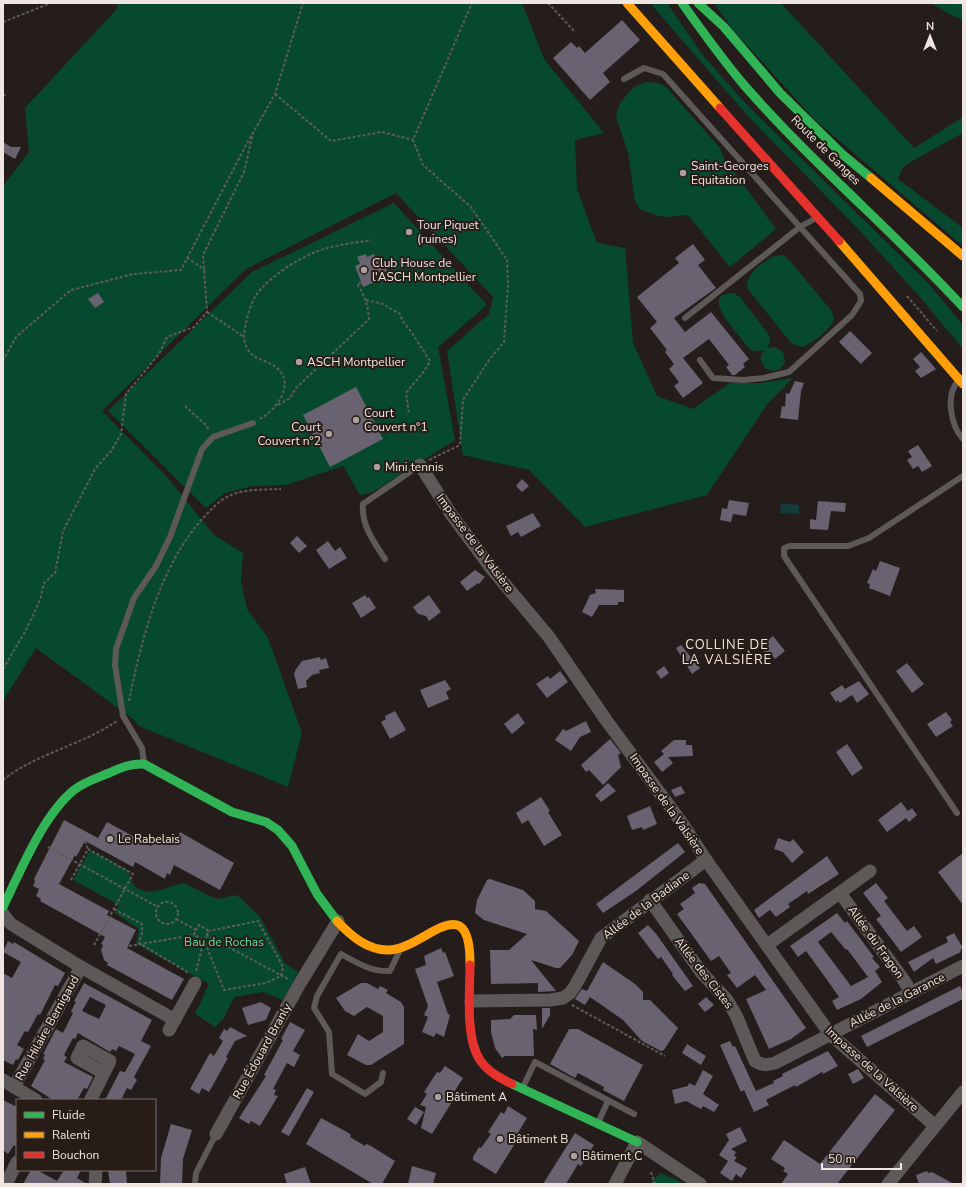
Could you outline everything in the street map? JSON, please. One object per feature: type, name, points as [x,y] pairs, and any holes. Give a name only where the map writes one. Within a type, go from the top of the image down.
[{"type":"street","points":[[627,3],[962,381]]},
{"type":"street","name":"Route de Ganges","points":[[682,3],[722,57],[756,96],[799,142],[935,275],[963,306]]},
{"type":"street","points":[[698,3],[724,27],[780,93],[842,154],[963,256]]},
{"type":"street","name":"Route de Ganges","points":[[698,3],[736,54],[765,88],[848,171]]},
{"type":"street","name":"Impasse de la Valsière","points":[[420,465],[451,514],[491,568],[549,638],[606,720],[682,823],[706,860],[830,1034],[934,1125]]},
{"type":"street","points":[[4,909],[38,841],[63,799],[74,789],[133,763],[144,764],[234,813],[262,819],[272,824],[289,843],[314,890],[338,922],[354,937],[372,948],[400,948],[440,926],[452,925],[463,930],[470,943],[473,1043],[480,1061],[497,1077],[637,1142],[700,1184]]},
{"type":"street","name":"Allée de la Badiane","points":[[563,998],[573,990],[601,938],[650,900],[706,860]]},
{"type":"street","points":[[767,945],[870,871]]},
{"type":"street","name":"Allée du Fragon","points":[[840,893],[911,992]]},
{"type":"street","name":"Allée des Cistes","points":[[650,900],[701,972],[727,1000],[736,1015],[755,1061],[767,1065],[775,1063],[830,1034]]},
{"type":"street","name":"Rue Hilaire Bernigaud","points":[[4,909],[11,924],[81,967],[9,1084],[34,1099]]},
{"type":"street","name":"Rue Édouard Branly","points":[[216,1134],[299,985],[338,922]]},
{"type":"street","name":"Allée de la Garance","points":[[830,1034],[963,966]]},
{"type":"street","points":[[81,967],[172,1025],[195,982]]},
{"type":"street","points":[[471,1001],[550,1000],[563,998]]},
{"type":"street","points":[[91,1099],[104,1073]]},
{"type":"street","points":[[888,1184],[934,1125],[963,1092]]},
{"type":"street","points":[[615,1184],[637,1142]]},
{"type":"street","points":[[6,1184],[16,1164]]},
{"type":"street","points":[[95,1184],[96,1171]]},
{"type":"lane","points":[[624,78],[644,68],[663,74],[860,294],[861,301],[858,308],[797,367],[782,375],[743,380],[713,378],[700,360]]},
{"type":"lane","points":[[685,318],[800,227],[818,217]]},
{"type":"lane","points":[[962,381],[952,390],[952,409],[955,428],[963,439]]},
{"type":"lane","points":[[144,764],[142,748],[123,716],[115,665],[116,649],[134,598],[156,566],[170,537],[202,449],[213,437],[253,423]]},
{"type":"lane","points":[[385,559],[365,526],[363,504],[420,465]]},
{"type":"lane","points":[[957,813],[784,556],[784,548],[790,546],[848,546],[869,538],[963,476]]},
{"type":"lane","points":[[383,1073],[381,1082],[365,1094],[332,1074],[329,1032],[314,1008],[317,996],[342,954],[366,968],[378,971],[390,971],[398,957],[400,948]]},
{"type":"lane","points":[[523,1089],[535,1062],[634,1114]]},
{"type":"lane","points":[[598,1123],[608,1101]]},
{"type":"lane","name":"Rue Édouard Branly","points":[[195,1184],[196,1173],[216,1134]]},
{"type":"path","points":[[3,22],[51,3]]},
{"type":"path","points":[[3,361],[16,336],[71,290],[134,274],[181,270],[252,133],[275,94],[303,3]]},
{"type":"path","points":[[420,465],[460,445],[463,400],[489,360],[504,342],[508,284],[507,260],[471,208],[423,165],[413,140],[472,3]]},
{"type":"path","points":[[548,3],[574,31]]},
{"type":"path","points":[[275,94],[331,141],[382,132],[413,140]]},
{"type":"path","points":[[3,668],[26,630],[40,600],[44,583],[55,573],[63,531],[95,470],[111,451],[121,434],[126,394],[159,354],[167,337],[194,327],[207,312],[203,255],[244,172],[252,133]]},
{"type":"path","points":[[253,423],[268,414],[283,396],[284,375],[276,367],[255,357],[248,350],[244,337],[249,311],[256,296],[267,283],[304,257],[319,250],[371,240]]},
{"type":"path","points":[[187,258],[205,270]]},
{"type":"path","points":[[276,406],[290,398],[296,388],[369,319],[366,300],[357,284],[361,283]]},
{"type":"path","points":[[366,300],[383,304],[400,314],[402,320],[412,332],[430,361],[424,374],[416,380],[406,393],[409,414]]},
{"type":"path","points":[[207,312],[244,337]]},
{"type":"path","points":[[185,406],[207,426],[213,437]]},
{"type":"path","points":[[3,780],[28,765],[104,730],[123,716],[129,703],[138,656],[152,612],[169,571],[186,538],[212,508],[228,497],[242,492],[281,489]]},
{"type":"path","points":[[38,841],[158,907]]},
{"type":"path","points":[[85,841],[88,849],[133,874],[94,945]]},
{"type":"path","points":[[71,880],[88,849]]},
{"type":"path","points":[[164,903],[173,904],[177,911],[176,919],[169,924],[161,922],[156,916],[158,907],[164,903]]},
{"type":"path","points":[[114,909],[142,924],[142,933],[139,943]]},
{"type":"path","points":[[176,919],[196,930]]},
{"type":"path","points":[[194,934],[199,926],[209,931],[258,922],[281,963],[283,968],[281,976]]},
{"type":"path","points":[[195,982],[197,966],[204,940],[209,931]]},
{"type":"path","points":[[129,946],[194,934],[204,940],[224,990],[266,983],[281,976]]},
{"type":"path","points":[[206,935],[299,985]]},
{"type":"path","points":[[139,943],[190,974],[195,982]]},
{"type":"path","points":[[563,998],[665,1056]]},
{"type":"path","points":[[651,1172],[655,1184]]},
{"type":"green space","points":[[117,3],[522,3],[544,59],[604,133],[575,140],[577,189],[597,243],[625,248],[633,343],[657,396],[693,409],[730,383],[761,383],[793,378],[768,403],[707,495],[585,527],[529,470],[463,455],[447,351],[489,314],[493,297],[396,193],[246,269],[102,411],[167,477],[214,535],[243,553],[241,581],[247,609],[268,638],[302,733],[288,787],[139,726],[133,719],[36,648],[3,701],[3,186],[29,152],[25,108],[117,9]]},
{"type":"green space","points":[[650,3],[667,3],[702,54],[745,103],[928,283],[963,325],[963,349],[920,297],[861,232],[747,115]]},
{"type":"green space","points":[[714,3],[781,3],[914,148],[963,117],[963,133],[903,167],[898,179],[963,228],[963,246],[814,119],[733,30]]},
{"type":"green space","points":[[931,3],[963,3],[963,20],[947,13]]},
{"type":"green space","name":"Saint-Georges Equitation","points":[[647,82],[659,83],[666,87],[720,148],[724,158],[776,229],[730,267],[690,217],[685,215],[669,217],[658,216],[640,209],[635,201],[628,152],[616,118],[618,107],[624,98],[634,87]]},
{"type":"green space","name":"ASCH Montpellier","points":[[394,203],[487,305],[438,347],[455,440],[373,492],[360,495],[343,466],[286,485],[252,486],[225,493],[206,508],[108,411],[252,272]]},
{"type":"green space","points":[[783,255],[789,260],[831,310],[834,319],[821,335],[802,347],[792,344],[747,288],[749,277],[757,267],[768,259]]},
{"type":"green space","points":[[734,293],[741,298],[769,335],[770,342],[767,348],[775,347],[783,352],[785,363],[779,370],[771,371],[765,368],[760,358],[764,350],[755,351],[749,348],[723,314],[720,308],[720,297],[725,294]]},
{"type":"green space","name":"Bau de Rochas","points":[[90,850],[128,870],[131,881],[136,887],[143,891],[150,892],[183,883],[217,899],[237,895],[260,917],[285,963],[298,972],[283,1000],[263,992],[234,997],[224,1018],[215,1027],[195,1014],[209,984],[136,944],[139,929],[115,913],[119,905],[73,880]]},
{"type":"green space","points":[[660,1173],[676,1179],[683,1184],[650,1184]]},
{"type":"water","points":[[781,503],[799,505],[799,514],[780,513]]},
{"type":"building","points":[[622,20],[640,40],[603,73],[610,82],[590,100],[553,58],[571,42],[577,48],[579,46],[585,53]]},
{"type":"building","points":[[3,142],[11,147],[21,147],[15,159],[3,152]]},
{"type":"building","points":[[693,244],[705,260],[698,265],[716,288],[674,318],[685,332],[711,312],[749,359],[743,364],[745,367],[735,375],[732,375],[726,367],[729,365],[709,339],[683,358],[703,383],[683,398],[674,386],[679,382],[669,369],[674,364],[665,352],[667,350],[650,328],[657,322],[637,297],[679,263],[675,258]]},
{"type":"building","points":[[366,254],[367,257],[374,254],[377,260],[382,259],[387,271],[375,276],[377,281],[363,287],[355,266],[360,264],[357,257]]},
{"type":"building","points":[[98,293],[104,302],[95,308],[88,299]]},
{"type":"building","points":[[850,331],[872,353],[861,364],[839,342]]},
{"type":"building","points":[[921,352],[936,369],[921,378],[915,371],[920,367],[913,359]]},
{"type":"building","points":[[795,381],[804,383],[801,391],[798,420],[780,418],[782,406],[785,407],[786,393],[789,394]]},
{"type":"building","points":[[356,387],[383,439],[330,467],[303,415]]},
{"type":"building","points":[[918,445],[932,466],[922,472],[918,466],[913,469],[907,460],[912,457],[908,451]]},
{"type":"building","points":[[522,479],[529,486],[522,492],[516,486]]},
{"type":"building","points":[[729,500],[749,503],[746,516],[733,514],[731,522],[720,520],[722,508],[727,509]]},
{"type":"building","points":[[818,501],[846,503],[845,512],[831,511],[828,530],[810,529],[810,519],[816,520]]},
{"type":"building","points":[[533,513],[541,526],[521,537],[518,532],[511,536],[506,526]]},
{"type":"building","points":[[297,536],[307,546],[299,553],[290,543]]},
{"type":"building","points":[[328,541],[335,551],[340,547],[347,558],[329,569],[316,550]]},
{"type":"building","points":[[880,561],[900,568],[890,596],[869,588],[870,584],[867,583],[873,569],[876,571]]},
{"type":"building","points":[[475,570],[485,577],[479,584],[478,583],[467,591],[460,582]]},
{"type":"building","points":[[595,589],[624,590],[624,602],[618,602],[618,605],[599,605],[592,617],[582,612],[590,595],[596,593]]},
{"type":"building","points":[[365,595],[367,598],[369,597],[376,608],[361,618],[352,603]]},
{"type":"building","points":[[429,595],[441,612],[429,621],[426,616],[418,614],[413,607]]},
{"type":"building","points":[[773,636],[785,651],[775,659],[771,654],[768,656],[760,646]]},
{"type":"building","points":[[681,645],[700,668],[692,674],[676,648]]},
{"type":"building","points":[[320,657],[321,660],[326,658],[329,668],[319,670],[320,673],[312,675],[306,681],[307,687],[298,689],[294,674],[296,669],[302,661]]},
{"type":"building","points":[[907,663],[924,684],[912,693],[896,671]]},
{"type":"building","points":[[664,666],[669,673],[661,679],[656,672]]},
{"type":"building","points":[[560,671],[568,682],[547,698],[536,684],[548,676],[550,679]]},
{"type":"building","points":[[445,680],[451,689],[446,692],[449,699],[428,708],[420,690]]},
{"type":"building","points":[[859,681],[869,694],[857,703],[852,695],[840,703],[838,700],[836,702],[830,693],[842,685],[845,689]]},
{"type":"building","points":[[395,711],[406,730],[390,739],[381,722],[386,719],[385,716]]},
{"type":"building","points":[[946,712],[952,720],[950,722],[953,726],[936,737],[927,724]]},
{"type":"building","points":[[518,713],[525,723],[512,734],[504,724]]},
{"type":"building","points":[[586,721],[591,732],[580,737],[571,751],[555,740],[563,729],[566,731]]},
{"type":"building","points":[[610,739],[621,753],[618,755],[621,767],[603,785],[589,770],[586,772],[581,765]]},
{"type":"building","points":[[674,740],[686,740],[686,745],[692,745],[693,756],[668,757],[673,763],[662,772],[654,762],[664,754],[661,751]]},
{"type":"building","points":[[847,744],[863,768],[852,776],[836,752]]},
{"type":"building","points":[[608,783],[616,791],[601,802],[595,795]]},
{"type":"building","points":[[681,786],[685,793],[675,797],[671,790]]},
{"type":"building","points":[[541,797],[562,835],[544,846],[528,820],[522,824],[516,813]]},
{"type":"building","points":[[901,802],[908,811],[912,808],[917,815],[909,822],[906,818],[887,832],[878,820]]},
{"type":"building","points":[[650,806],[657,824],[643,830],[642,827],[632,830],[627,816]]},
{"type":"building","points":[[64,820],[98,838],[107,822],[151,846],[155,840],[159,842],[162,837],[164,839],[172,837],[173,834],[178,837],[180,832],[234,863],[220,890],[174,865],[170,875],[167,873],[165,879],[135,862],[133,867],[85,841],[76,857],[75,855],[59,884],[109,911],[107,915],[136,930],[127,948],[184,979],[172,1000],[107,965],[108,963],[104,960],[101,950],[103,945],[101,944],[105,937],[40,901],[41,899],[36,896],[39,889],[33,886],[35,881],[34,879]]},
{"type":"building","points":[[778,838],[790,842],[793,839],[804,852],[792,863],[783,852],[774,849]]},
{"type":"building","points":[[678,843],[685,852],[636,891],[603,913],[596,904]]},
{"type":"building","points":[[963,853],[963,905],[938,872]]},
{"type":"building","points":[[827,856],[839,874],[808,894],[807,891],[788,904],[790,907],[776,917],[770,910],[759,918],[754,910]]},
{"type":"building","points":[[490,879],[523,890],[535,901],[535,909],[546,911],[579,941],[572,955],[560,968],[531,960],[556,991],[538,992],[538,983],[491,984],[490,950],[509,950],[527,934],[484,920],[475,913],[477,900],[487,880]]},
{"type":"building","points":[[699,883],[705,884],[806,1028],[791,1039],[769,1049],[746,999],[766,990],[755,975],[737,988],[727,975],[731,973],[719,956],[711,961],[677,914],[684,909],[680,904],[695,893],[692,888]]},
{"type":"building","points":[[876,883],[888,898],[884,901],[907,931],[914,926],[922,937],[901,952],[876,919],[881,916],[863,893]]},
{"type":"building","points":[[837,913],[845,923],[847,921],[874,957],[872,958],[880,967],[875,971],[882,982],[861,999],[837,1010],[832,1001],[839,997],[806,951],[798,957],[790,946]],"holes":[[[831,932],[846,950],[847,949],[868,977],[851,986],[818,942]]]},
{"type":"building","points":[[648,925],[657,935],[693,986],[685,991],[672,975],[673,974],[661,957],[658,959],[638,933]]},
{"type":"building","points":[[954,933],[963,948],[960,950],[961,952],[936,964],[933,958],[914,972],[908,962],[948,942],[946,937]]},
{"type":"building","points":[[8,941],[13,944],[14,942],[65,973],[58,986],[55,985],[40,1015],[38,1014],[28,1032],[25,1031],[17,1045],[24,1049],[18,1060],[16,1059],[13,1065],[3,1060],[3,973],[12,978],[21,962],[3,952]]},
{"type":"building","points":[[441,948],[443,953],[445,952],[454,976],[437,982],[448,1014],[450,1015],[444,1037],[436,1033],[434,1037],[422,1032],[428,1017],[424,1015],[428,1006],[415,969],[426,965],[424,956]]},
{"type":"building","points":[[603,962],[635,984],[643,992],[643,1000],[650,1000],[678,1028],[664,1050],[661,1051],[642,1041],[623,1020],[590,997],[585,1005],[575,999],[582,989],[587,991]]},
{"type":"building","points":[[84,983],[152,1020],[141,1041],[151,1046],[134,1077],[137,1080],[131,1090],[127,1088],[122,1099],[106,1099],[120,1071],[125,1072],[135,1054],[119,1046],[116,1051],[112,1049],[110,1052],[78,1033],[75,1039],[73,1038],[64,1055],[67,1057],[64,1062],[93,1077],[87,1089],[84,1088],[78,1099],[51,1099],[31,1086],[45,1060],[43,1059],[45,1055],[43,1054],[56,1029],[63,1033],[73,1013],[71,1011],[76,1002],[74,1001]],"holes":[[[90,997],[106,1005],[99,1019],[82,1011]]]},
{"type":"building","points":[[361,983],[367,983],[378,989],[380,986],[388,990],[386,993],[401,1002],[404,1007],[404,1044],[371,1065],[366,1065],[347,1055],[358,1034],[369,1041],[383,1032],[383,1016],[367,1007],[354,1016],[345,1011],[336,998]]},
{"type":"building","points":[[960,986],[963,992],[963,999],[867,1047],[861,1036]]},
{"type":"building","points":[[706,997],[714,1005],[705,1012],[698,1004]]},
{"type":"building","points":[[261,1002],[271,1008],[266,1020],[248,1025],[242,1008]]},
{"type":"building","points":[[542,1008],[550,1008],[550,1015],[542,1029]]},
{"type":"building","points":[[514,1015],[536,1015],[537,1030],[533,1029],[534,1056],[505,1056],[502,1058],[495,1048],[491,1032],[491,1020],[510,1019]]},
{"type":"building","points":[[290,1022],[305,1030],[293,1051],[300,1055],[294,1067],[287,1063],[273,1089],[276,1090],[274,1095],[278,1096],[260,1126],[251,1121],[249,1124],[239,1118],[266,1076],[264,1075],[283,1040],[281,1039]]},
{"type":"building","points":[[230,1027],[247,1036],[235,1041],[226,1057],[228,1058],[209,1092],[202,1088],[199,1094],[190,1089],[210,1053],[214,1056],[223,1041],[219,1038],[224,1029],[227,1031]]},
{"type":"building","points":[[569,1029],[578,1029],[643,1065],[624,1101],[603,1090],[604,1087],[578,1073],[575,1078],[550,1064]]},
{"type":"building","points":[[730,1041],[733,1047],[735,1046],[756,1091],[774,1083],[773,1081],[783,1076],[782,1074],[828,1051],[838,1066],[823,1074],[822,1072],[796,1087],[795,1085],[766,1100],[769,1105],[754,1112],[744,1090],[741,1092],[720,1045]]},
{"type":"building","points":[[687,1044],[706,1056],[701,1065],[682,1053]]},
{"type":"building","name":"Bâtiment A","points":[[445,1066],[463,1078],[449,1100],[452,1102],[432,1134],[421,1128],[426,1107],[420,1105],[427,1094],[424,1092],[437,1072],[440,1073]]},
{"type":"building","points":[[858,1069],[864,1078],[853,1084],[848,1074]]},
{"type":"building","points":[[703,1070],[713,1076],[703,1094],[719,1105],[714,1112],[703,1106],[701,1109],[686,1101],[675,1104],[672,1090],[688,1086],[689,1083],[695,1086]]},
{"type":"building","points":[[307,1088],[314,1092],[289,1136],[281,1132]]},
{"type":"building","points":[[875,1094],[895,1110],[837,1184],[781,1184],[788,1174],[783,1171],[785,1168],[771,1159],[784,1140],[820,1164]]},
{"type":"building","points":[[3,1100],[16,1106],[16,1146],[14,1145],[8,1154],[3,1150]]},
{"type":"building","name":"Bâtiment B","points":[[508,1106],[527,1118],[513,1141],[516,1142],[496,1174],[473,1160],[473,1157],[479,1147],[481,1148],[491,1134],[488,1132],[501,1112],[504,1114]]},
{"type":"building","points":[[415,1107],[424,1112],[416,1125],[407,1119]]},
{"type":"building","points":[[321,1118],[347,1132],[351,1135],[350,1137],[365,1146],[366,1144],[371,1146],[395,1161],[382,1184],[373,1184],[306,1144]]},
{"type":"building","points":[[171,1124],[192,1130],[183,1159],[182,1184],[160,1184],[161,1158]]},
{"type":"building","points":[[740,1127],[747,1141],[731,1149],[736,1152],[734,1156],[737,1157],[734,1161],[747,1168],[741,1178],[736,1174],[732,1181],[720,1173],[728,1161],[719,1155],[729,1140],[726,1134]]},
{"type":"building","name":"Bâtiment C","points":[[575,1133],[594,1145],[581,1166],[578,1164],[566,1184],[543,1184]]},
{"type":"building","points":[[412,1166],[436,1173],[433,1184],[408,1184]]},
{"type":"building","points":[[305,1167],[311,1184],[287,1184],[284,1174]]},
{"type":"building","points":[[30,1171],[39,1171],[57,1181],[63,1171],[80,1171],[77,1178],[87,1184],[23,1184]]},
{"type":"building","points":[[108,1171],[126,1171],[127,1184],[110,1184]]},
{"type":"building","points":[[927,1171],[928,1173],[932,1172],[954,1184],[919,1184],[916,1175]]},
{"type":"traffic: fast","points":[[682,3],[728,65],[770,114],[909,251],[963,307]]},
{"type":"traffic: fast","points":[[698,3],[724,27],[780,93],[842,154],[871,178]]},
{"type":"traffic: fast","points":[[3,907],[42,829],[63,801],[74,790],[91,780],[126,766],[144,764],[232,812],[266,822],[278,830],[292,846],[317,894],[337,921]]},
{"type":"traffic: fast","points":[[512,1084],[637,1142]]},
{"type":"traffic: slow","points":[[627,3],[720,108]]},
{"type":"traffic: slow","points":[[871,178],[963,256]]},
{"type":"traffic: slow","points":[[839,241],[963,384]]},
{"type":"traffic: slow","points":[[337,921],[360,942],[382,950],[403,947],[443,927],[454,924],[463,928],[468,941],[470,965]]},
{"type":"traffic: jam","points":[[720,108],[839,241]]},
{"type":"traffic: jam","points":[[470,965],[469,1014],[472,1040],[475,1051],[480,1060],[490,1071],[512,1084]]},
{"type":"place","name":"Saint-Georges Equitation","points":[[683,173]]},
{"type":"place","name":"Tour Piquet (ruines)","points":[[409,232]]},
{"type":"place","name":"Club House de l'ASCH Montpellier","points":[[364,270]]},
{"type":"place","name":"ASCH Montpellier","points":[[299,362]]},
{"type":"place","name":"Court Couvert n°1","points":[[356,420]]},
{"type":"place","name":"Court Couvert n°2","points":[[329,434]]},
{"type":"place","name":"Mini tennis","points":[[377,467]]},
{"type":"place","name":"Le Rabelais","points":[[110,839]]},
{"type":"place","name":"Bâtiment A","points":[[438,1097]]},
{"type":"place","name":"Bâtiment B","points":[[500,1139]]},
{"type":"place","name":"Bâtiment C","points":[[574,1156]]},
{"type":"district","name":"COLLINE DE LA VALSIÈRE","points":[[727,652]]}]
